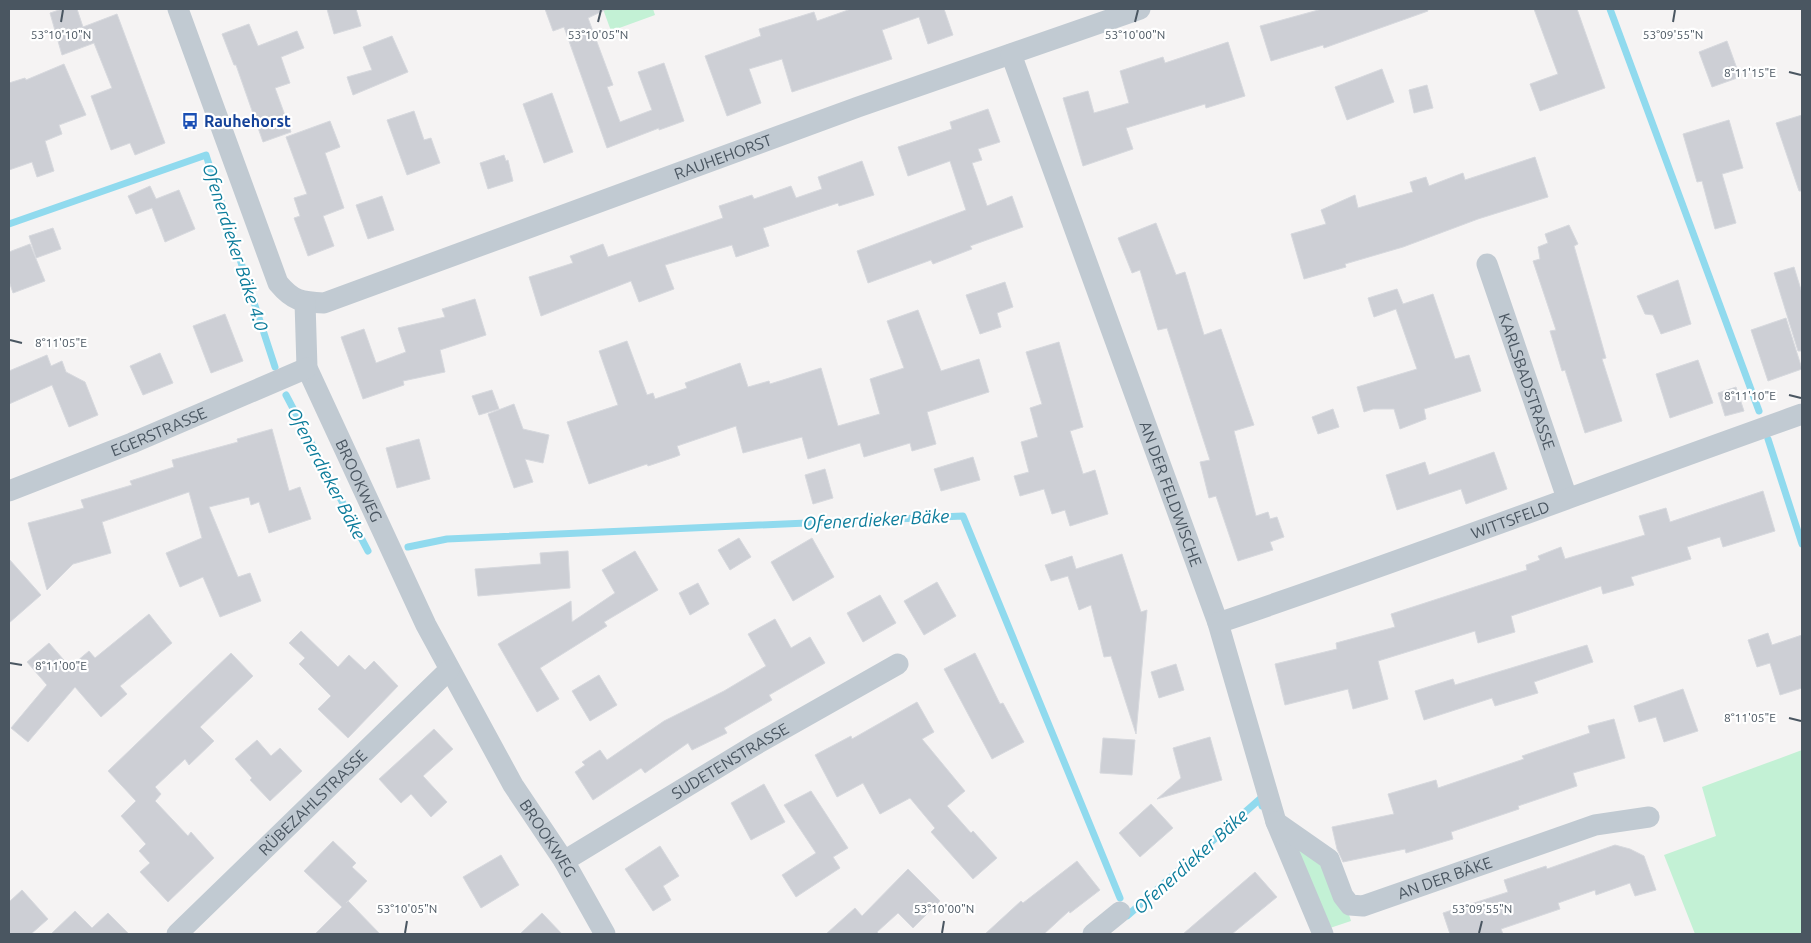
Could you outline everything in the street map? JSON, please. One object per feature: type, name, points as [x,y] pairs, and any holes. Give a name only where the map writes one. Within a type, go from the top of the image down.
[{"type":"street","points":[[178,9],[278,283],[290,297],[305,302]]},
{"type":"street","name":"RAUHEHORST","points":[[305,302],[324,302],[350,294],[698,165],[1140,9]]},
{"type":"street","name":"AN DER FELDWISCHE","points":[[1011,54],[1218,623],[1276,822],[1323,934]]},
{"type":"street","name":"KARLSBADSTRASSE","points":[[1487,264],[1567,498]]},
{"type":"street","name":"BROOKWEG","points":[[305,302],[307,368],[449,670],[513,786],[564,862],[600,932]]},
{"type":"street","name":"EGERSTRASSE","points":[[9,491],[132,443],[307,368]]},
{"type":"street","name":"WITTSFELD","points":[[1218,623],[1372,571],[1567,498],[1802,414]]},
{"type":"street","name":"SUDETENSTRASSE","points":[[564,862],[755,745],[898,664]]},
{"type":"street","name":"RÜBEZAHLSTRASSE","points":[[177,934],[449,670]]},
{"type":"street","name":"AN DER BÄKE","points":[[1276,822],[1329,859],[1343,896],[1350,905],[1363,906],[1595,825],[1650,817]]},
{"type":"street","points":[[1093,934],[1120,912]]},
{"type":"green space","points":[[603,9],[653,9],[655,15],[611,31]]},
{"type":"green space","points":[[1802,750],[1802,934],[1695,934],[1664,855],[1716,836],[1702,787]]},
{"type":"green space","points":[[1276,822],[1321,853],[1343,896],[1351,921],[1321,931]]},
{"type":"building","points":[[62,9],[77,9],[83,27],[117,14],[165,143],[135,155],[130,143],[111,150],[91,96],[112,88],[94,43],[62,55],[50,13]]},
{"type":"building","points":[[327,9],[356,9],[361,26],[334,34]]},
{"type":"building","points":[[545,9],[607,9],[588,18],[613,85],[607,87],[620,122],[652,110],[638,72],[664,63],[684,121],[659,130],[659,128],[607,148],[564,27],[553,31]]},
{"type":"building","points":[[851,9],[944,9],[953,35],[928,44],[919,17],[882,30],[892,59],[792,92],[782,59],[749,69],[761,103],[727,116],[705,56],[761,36],[759,29],[814,12],[817,21]]},
{"type":"building","points":[[1322,9],[1427,9],[1428,11],[1324,48],[1323,45],[1271,61],[1260,26]]},
{"type":"building","points":[[1534,9],[1577,9],[1605,88],[1540,111],[1530,84],[1558,74]]},
{"type":"building","points":[[249,24],[258,46],[297,31],[304,48],[281,57],[290,83],[275,88],[291,132],[263,142],[236,65],[234,65],[222,34]]},
{"type":"building","points":[[392,36],[408,72],[353,95],[347,77],[372,70],[363,47]]},
{"type":"building","points":[[1727,41],[1740,77],[1712,87],[1699,52]]},
{"type":"building","points":[[1228,42],[1245,96],[1206,108],[1205,104],[1126,128],[1133,149],[1083,166],[1063,98],[1088,91],[1094,113],[1129,103],[1120,71],[1163,57],[1165,63]]},
{"type":"building","points":[[64,64],[86,115],[59,125],[62,134],[45,141],[54,171],[37,177],[32,162],[9,170],[9,83],[25,78],[26,80]]},
{"type":"building","points":[[1382,69],[1394,102],[1347,120],[1335,87]]},
{"type":"building","points":[[1427,85],[1433,108],[1414,113],[1409,90]]},
{"type":"building","points":[[552,93],[573,152],[544,163],[523,104]]},
{"type":"building","points":[[988,109],[1000,142],[978,149],[982,160],[972,163],[987,206],[1012,196],[1023,227],[970,246],[972,249],[933,264],[931,260],[868,283],[857,251],[966,210],[950,161],[908,176],[898,147],[952,129],[950,122]]},
{"type":"building","points":[[414,111],[424,140],[431,138],[440,163],[407,175],[387,120]]},
{"type":"building","points":[[1802,115],[1802,191],[1799,191],[1776,123]]},
{"type":"building","points":[[1729,120],[1743,168],[1722,174],[1736,223],[1715,229],[1702,181],[1697,182],[1683,134]]},
{"type":"building","points":[[330,121],[340,147],[325,153],[344,208],[323,216],[334,246],[308,256],[294,218],[300,216],[294,198],[307,194],[286,137]]},
{"type":"building","points":[[504,155],[506,161],[508,160],[513,181],[488,189],[480,163]]},
{"type":"building","points":[[1535,157],[1548,197],[1478,219],[1403,247],[1345,264],[1346,267],[1304,279],[1291,234],[1326,224],[1321,210],[1355,195],[1358,208],[1413,192],[1410,182],[1426,177],[1429,186],[1463,173],[1465,180]]},
{"type":"building","points":[[862,161],[874,195],[839,206],[838,203],[763,228],[769,246],[736,257],[732,245],[665,265],[674,289],[639,302],[631,281],[541,316],[529,277],[573,263],[570,256],[603,244],[608,257],[723,218],[719,206],[752,195],[754,199],[791,186],[796,198],[822,189],[818,177]]},
{"type":"building","points":[[150,186],[156,199],[179,190],[195,229],[165,242],[152,208],[136,214],[128,196]]},
{"type":"building","points":[[382,196],[394,230],[368,239],[356,205]]},
{"type":"building","points":[[1156,223],[1176,275],[1185,272],[1204,335],[1221,329],[1254,425],[1234,431],[1256,516],[1268,512],[1270,519],[1277,517],[1284,537],[1270,542],[1273,550],[1238,561],[1216,496],[1209,498],[1200,462],[1210,460],[1167,328],[1158,330],[1140,270],[1132,273],[1118,238]]},
{"type":"building","points":[[1569,225],[1578,244],[1574,246],[1606,358],[1602,359],[1622,421],[1585,433],[1565,370],[1562,371],[1550,331],[1556,330],[1533,261],[1540,259],[1538,247],[1548,243],[1545,234]]},
{"type":"building","points":[[53,228],[61,249],[36,258],[29,236]]},
{"type":"building","points":[[30,244],[45,281],[13,293],[9,281],[9,252]]},
{"type":"building","points":[[1794,267],[1802,293],[1802,351],[1798,351],[1774,273]]},
{"type":"building","points":[[1678,280],[1691,324],[1661,334],[1653,315],[1645,314],[1637,296]]},
{"type":"building","points":[[1005,282],[1013,307],[997,313],[1001,327],[980,334],[966,295]]},
{"type":"building","points":[[1397,289],[1403,304],[1433,294],[1455,359],[1469,355],[1481,391],[1424,409],[1426,419],[1400,429],[1394,409],[1373,409],[1364,412],[1357,387],[1417,369],[1396,309],[1374,317],[1368,298]]},
{"type":"building","points":[[475,299],[486,335],[440,350],[445,372],[403,381],[404,385],[363,399],[341,337],[364,329],[376,363],[406,352],[398,328],[445,317],[442,309]]},
{"type":"building","points":[[918,310],[941,371],[979,359],[989,392],[927,412],[936,444],[912,451],[910,443],[864,457],[860,443],[808,459],[802,437],[743,453],[736,426],[677,446],[680,455],[675,457],[648,466],[647,464],[589,484],[567,422],[618,405],[599,351],[627,341],[647,395],[653,393],[655,399],[687,388],[685,383],[740,363],[748,387],[769,381],[770,384],[821,368],[838,426],[880,414],[870,379],[904,368],[887,321]]},
{"type":"building","points":[[225,314],[243,361],[211,373],[193,326]]},
{"type":"building","points":[[1786,318],[1802,369],[1768,381],[1751,330]]},
{"type":"building","points":[[1059,342],[1083,427],[1070,431],[1083,474],[1095,470],[1108,514],[1070,526],[1065,510],[1052,514],[1044,489],[1020,496],[1014,476],[1029,472],[1021,442],[1038,437],[1030,408],[1042,404],[1026,352]]},
{"type":"building","points":[[160,353],[173,383],[143,395],[130,366]]},
{"type":"building","points":[[47,355],[51,366],[62,361],[66,372],[85,382],[98,415],[69,427],[52,385],[9,404],[9,371]]},
{"type":"building","points":[[1698,360],[1713,403],[1670,418],[1656,374]]},
{"type":"building","points":[[1736,387],[1744,411],[1725,416],[1718,393]]},
{"type":"building","points":[[492,390],[499,409],[479,415],[472,396]]},
{"type":"building","points":[[514,404],[523,429],[549,435],[543,463],[525,459],[533,482],[514,488],[488,414]]},
{"type":"building","points":[[1333,409],[1339,427],[1318,434],[1312,417]]},
{"type":"building","points":[[272,429],[289,491],[300,487],[311,519],[269,533],[259,502],[251,505],[249,497],[209,507],[238,577],[250,573],[261,601],[220,617],[203,577],[180,587],[166,553],[202,538],[189,492],[102,522],[111,553],[73,564],[47,590],[28,523],[84,508],[81,500],[132,485],[130,481],[174,467],[172,460],[238,442],[237,439]]},
{"type":"building","points":[[419,439],[430,479],[397,488],[386,448]]},
{"type":"building","points":[[1494,452],[1507,489],[1466,504],[1461,489],[1397,510],[1386,475],[1425,462],[1429,475]]},
{"type":"building","points":[[973,457],[980,480],[941,491],[934,469]]},
{"type":"building","points":[[825,469],[833,498],[813,504],[805,475]]},
{"type":"building","points":[[1763,491],[1775,531],[1723,547],[1720,537],[1687,547],[1691,559],[1631,577],[1634,585],[1603,594],[1601,586],[1511,616],[1515,632],[1478,643],[1475,631],[1378,661],[1388,699],[1353,709],[1348,689],[1285,705],[1275,664],[1337,649],[1336,643],[1395,627],[1391,614],[1527,570],[1526,565],[1540,560],[1538,556],[1561,547],[1565,559],[1645,535],[1639,516],[1666,508],[1670,522]]},
{"type":"building","points":[[739,538],[751,557],[730,570],[718,550]]},
{"type":"building","points":[[812,538],[834,577],[793,601],[771,562]]},
{"type":"building","points":[[568,551],[570,588],[478,596],[475,569],[541,564],[540,553]]},
{"type":"building","points":[[635,551],[658,590],[604,622],[607,626],[540,668],[559,699],[537,712],[498,644],[571,601],[572,622],[615,593],[602,570]]},
{"type":"building","points":[[1122,554],[1141,612],[1147,610],[1136,734],[1111,656],[1104,657],[1091,605],[1079,610],[1068,576],[1051,581],[1045,565],[1072,556],[1076,569]]},
{"type":"building","points":[[9,559],[41,595],[9,623]]},
{"type":"building","points":[[937,582],[956,616],[924,635],[904,601]]},
{"type":"building","points":[[698,583],[709,604],[690,615],[679,593]]},
{"type":"building","points":[[880,595],[896,623],[863,642],[847,613]]},
{"type":"building","points":[[149,614],[172,643],[120,686],[127,694],[101,717],[75,687],[28,742],[11,728],[47,685],[27,662],[49,643],[70,667],[89,651],[95,658]]},
{"type":"building","points":[[775,619],[791,648],[810,637],[825,663],[769,695],[772,700],[724,728],[727,733],[692,750],[688,743],[645,773],[641,768],[593,800],[575,772],[585,765],[582,762],[600,750],[607,760],[664,721],[724,691],[766,666],[748,634]]},
{"type":"building","points":[[301,631],[338,667],[349,655],[365,670],[374,661],[398,686],[348,738],[318,709],[331,696],[299,664],[305,658],[289,643]]},
{"type":"building","points":[[1768,633],[1772,645],[1802,635],[1802,688],[1780,695],[1770,663],[1757,667],[1748,640]]},
{"type":"building","points":[[1587,645],[1593,662],[1534,682],[1538,693],[1495,706],[1492,698],[1424,720],[1415,691],[1453,679],[1455,685]]},
{"type":"building","points":[[231,653],[253,676],[200,727],[214,741],[189,765],[185,759],[155,787],[161,794],[155,801],[188,836],[191,832],[214,858],[168,902],[140,872],[150,863],[139,851],[146,844],[121,816],[136,801],[108,771]]},
{"type":"building","points":[[975,653],[1000,704],[1003,703],[1024,742],[992,759],[944,669]]},
{"type":"building","points":[[1176,664],[1184,690],[1159,698],[1151,672]]},
{"type":"building","points":[[599,675],[617,705],[590,721],[572,691]]},
{"type":"building","points":[[1683,689],[1698,731],[1664,742],[1656,717],[1639,722],[1634,706]]},
{"type":"building","points":[[917,702],[934,732],[922,739],[965,791],[947,806],[997,858],[973,879],[931,832],[935,828],[910,798],[880,814],[863,783],[837,797],[815,755],[851,736],[852,739]]},
{"type":"building","points":[[1614,719],[1625,758],[1573,773],[1577,786],[1518,806],[1519,809],[1451,832],[1453,839],[1406,853],[1405,849],[1343,862],[1337,849],[1332,827],[1394,814],[1388,794],[1436,780],[1438,788],[1524,759],[1522,756],[1590,733],[1588,726]]},
{"type":"building","points":[[434,729],[453,749],[423,776],[447,802],[431,817],[411,794],[401,803],[379,779]]},
{"type":"building","points":[[1210,737],[1222,780],[1157,799],[1181,778],[1173,748]]},
{"type":"building","points":[[1103,738],[1135,740],[1132,775],[1100,773]]},
{"type":"building","points":[[257,740],[271,756],[280,748],[302,771],[270,801],[250,780],[252,778],[235,759]]},
{"type":"building","points":[[764,784],[785,822],[751,840],[731,803]]},
{"type":"building","points":[[811,791],[848,848],[833,857],[840,868],[796,897],[782,875],[816,853],[784,805]]},
{"type":"building","points":[[1151,804],[1173,828],[1140,857],[1119,833]]},
{"type":"building","points":[[333,841],[356,863],[352,867],[367,881],[346,903],[348,901],[380,934],[315,934],[342,907],[304,871]]},
{"type":"building","points":[[1615,845],[1630,849],[1644,856],[1656,890],[1635,896],[1630,883],[1596,895],[1595,890],[1558,903],[1560,909],[1501,929],[1503,934],[1450,934],[1443,913],[1508,892],[1504,880],[1546,866],[1547,869]]},
{"type":"building","points":[[660,846],[679,876],[663,886],[671,900],[653,911],[625,869]]},
{"type":"building","points":[[501,855],[519,885],[481,908],[463,877]]},
{"type":"building","points":[[1077,861],[1100,890],[1070,913],[1069,911],[1044,934],[985,934],[1021,901],[1023,903]]},
{"type":"building","points":[[908,869],[940,901],[913,928],[898,913],[877,932],[879,934],[826,934],[855,908],[862,916]]},
{"type":"building","points":[[1255,872],[1277,897],[1232,934],[1183,934]]},
{"type":"building","points":[[22,890],[48,919],[31,934],[9,934],[9,902]]},
{"type":"building","points":[[75,911],[92,928],[108,913],[129,934],[51,934]]},
{"type":"building","points":[[542,913],[562,934],[520,934]]},
{"type":"waterway","points":[[1610,9],[1759,411]]},
{"type":"waterway","name":"Ofenerdieker Bäke 4.0","points":[[9,224],[206,155],[275,367]]},
{"type":"waterway","name":"Ofenerdieker Bäke","points":[[286,395],[368,551]]},
{"type":"waterway","points":[[1768,439],[1802,544]]},
{"type":"waterway","name":"Ofenerdieker Bäke","points":[[408,547],[447,539],[963,516],[1120,898]]},
{"type":"waterway","name":"Ofenerdieker Bäke","points":[[1125,911],[1127,916],[1260,799],[1262,806]]},
{"type":"place","name":"Rauhehorst","points":[[190,121]]}]
